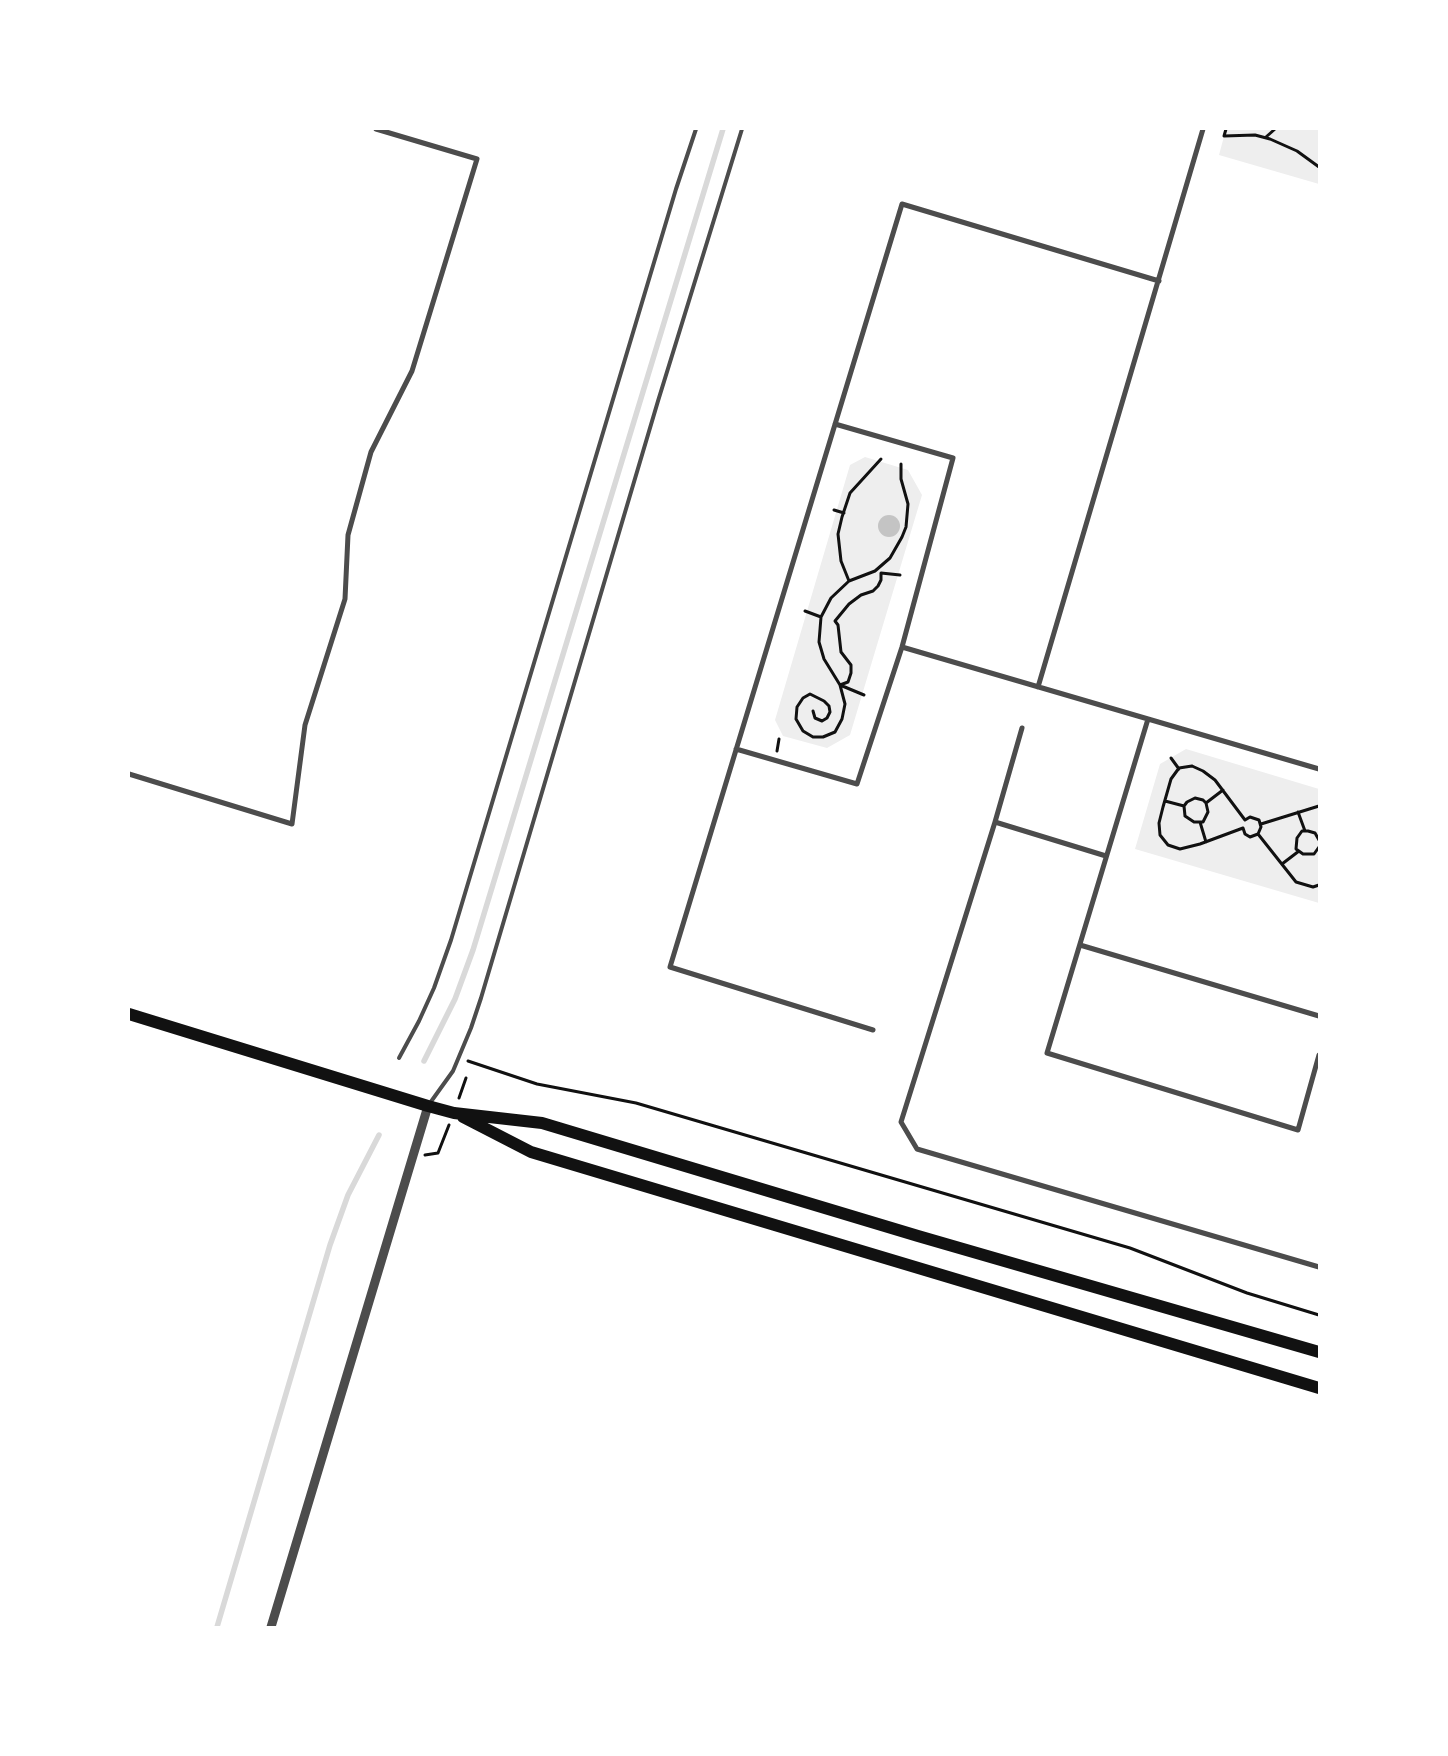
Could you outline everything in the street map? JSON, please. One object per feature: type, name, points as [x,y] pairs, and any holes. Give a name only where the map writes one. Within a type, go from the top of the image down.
[{"type":"main road","points":[[129,1014],[454,1113],[542,1123],[908,1233],[1319,1352]]},
{"type":"main road","points":[[454,1113],[531,1152],[1319,1388]]},
{"type":"street","points":[[129,774],[292,824],[305,725],[345,599],[348,534],[371,452],[412,372],[477,159],[376,129]]},
{"type":"street","points":[[1038,686],[1203,129]]},
{"type":"street","points":[[873,1030],[670,967],[902,204],[1159,281]]},
{"type":"street","points":[[736,749],[857,784],[902,647],[953,458],[835,424]]},
{"type":"street","points":[[902,647],[1319,769]]},
{"type":"street","points":[[1148,719],[1047,1053],[1298,1130],[1319,1055]]},
{"type":"street","points":[[1022,728],[995,822],[901,1122],[916,1149],[1319,1267]]},
{"type":"street","points":[[995,822],[1106,856]]},
{"type":"street","points":[[1080,945],[1319,1016]]},
{"type":"street","points":[[271,1627],[428,1106]]},
{"type":"lane","points":[[399,1058],[434,988],[451,940],[676,189],[696,129]]},
{"type":"lane","points":[[428,1106],[453,1071],[471,1028],[490,972],[656,410],[742,129]]},
{"type":"path","points":[[1226,129],[1224,136],[1255,135],[1266,137],[1297,151],[1319,167]]},
{"type":"path","points":[[1266,137],[1275,129]]},
{"type":"path","points":[[849,581],[841,561],[838,534],[850,493],[881,459]]},
{"type":"path","points":[[814,712],[815,718],[822,721],[827,718],[830,712],[829,706],[824,701],[810,694],[803,698],[797,708],[796,719],[803,731],[813,737],[823,737],[835,732],[842,719],[844,704],[840,685],[824,659],[820,642],[821,617],[831,598],[849,581],[878,569],[890,558],[906,528],[908,504],[901,479],[901,464]]},
{"type":"path","points":[[834,510],[844,513]]},
{"type":"path","points":[[878,569],[881,573],[900,575]]},
{"type":"path","points":[[840,685],[848,682],[852,673],[850,665],[841,652],[838,625],[835,621],[861,595],[873,591],[878,586],[881,573]]},
{"type":"path","points":[[804,611],[821,617]]},
{"type":"path","points":[[840,685],[864,695]]},
{"type":"path","points":[[1171,758],[1179,769]]},
{"type":"path","points":[[1243,828],[1206,842],[1180,849],[1168,845],[1160,835],[1159,822],[1172,780],[1179,769],[1192,766],[1215,780],[1245,820]]},
{"type":"path","points":[[1206,803],[1223,790]]},
{"type":"path","points":[[1195,798],[1206,803],[1208,812],[1203,822],[1194,822],[1185,816],[1184,806],[1187,802],[1195,798]]},
{"type":"path","points":[[1165,801],[1184,806]]},
{"type":"path","points":[[1261,824],[1319,806]]},
{"type":"path","points":[[1298,812],[1305,831]]},
{"type":"path","points":[[1250,817],[1259,820],[1261,824],[1258,834],[1250,837],[1245,834],[1243,828],[1245,820],[1250,817]]},
{"type":"path","points":[[1200,822],[1206,842]]},
{"type":"path","points":[[1319,840],[1315,833],[1302,831],[1297,838],[1296,849],[1303,854],[1314,854],[1319,847]]},
{"type":"path","points":[[1258,834],[1296,882],[1314,887],[1319,885]]},
{"type":"path","points":[[1282,864],[1299,851]]},
{"type":"path","points":[[458,1058],[537,1084],[636,1103],[1130,1248],[1247,1293],[1319,1315]]},
{"type":"path","points":[[413,1156],[438,1154],[466,1078]]},
{"type":"shaded area","points":[[1226,129],[1319,129],[1319,184],[1219,155]]},
{"type":"shaded area","points":[[865,457],[908,470],[922,495],[850,735],[827,748],[783,736],[775,720],[850,465]]},
{"type":"shaded area","points":[[1186,749],[1319,789],[1319,903],[1135,849],[1160,764]]},
{"type":"building","points":[[889,515],[897,518],[900,526],[897,534],[889,537],[881,534],[878,526],[881,518]]},
{"type":"waterway","points":[[424,1061],[455,999],[473,950],[723,129]]},
{"type":"waterway","points":[[217,1627],[330,1245],[348,1195],[379,1135]]}]
